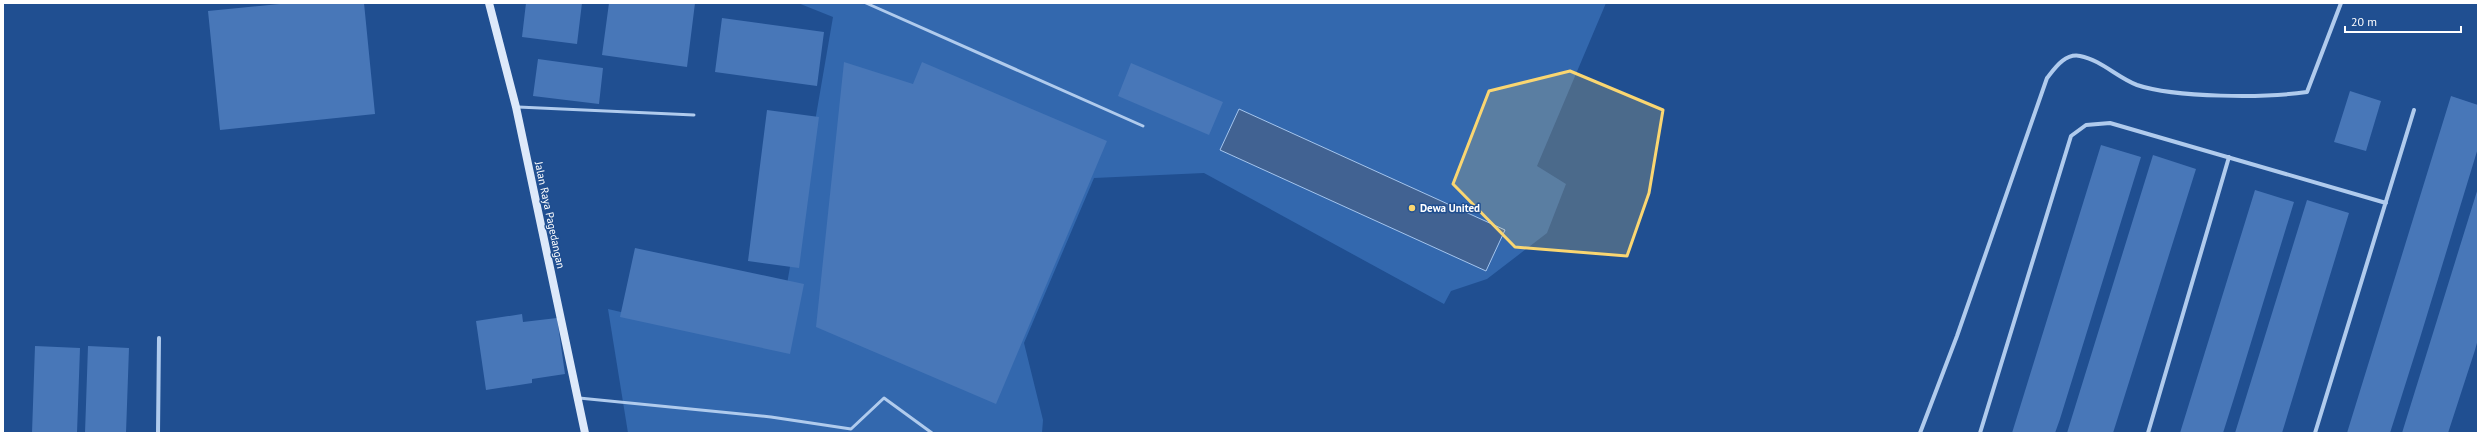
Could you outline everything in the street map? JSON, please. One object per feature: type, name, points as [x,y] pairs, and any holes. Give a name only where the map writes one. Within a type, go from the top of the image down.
[{"type":"street","name":"Jalan Raya Pagedangan","points":[[489,3],[516,107],[585,433]]},
{"type":"street","points":[[1920,433],[1957,336],[2047,78],[2061,60],[2079,56],[2111,70],[2137,85],[2171,92],[2286,96],[2307,92],[2341,3]]},
{"type":"street","points":[[2315,433],[2414,110]]},
{"type":"street","points":[[1980,433],[2071,136],[2086,125],[2110,123],[2386,203]]},
{"type":"street","points":[[2148,433],[2229,157]]},
{"type":"street","points":[[158,433],[159,338]]},
{"type":"lane","points":[[866,3],[1143,126]]},
{"type":"lane","points":[[516,107],[694,115]]},
{"type":"lane","points":[[578,398],[771,417],[851,429],[884,398],[932,433]]},
{"type":"highlighted area","points":[[1570,71],[1663,110],[1649,193],[1627,256],[1515,247],[1453,184],[1489,91]]},
{"type":"shaded area","name":"Dewa United","points":[[798,3],[1606,3],[1537,166],[1566,184],[1547,233],[1487,279],[1451,291],[1444,304],[1204,173],[1094,178],[1024,343],[1043,420],[1042,433],[628,433],[608,309],[776,348],[833,17]]},
{"type":"shaded area","points":[[1239,109],[1505,230],[1486,271],[1220,150]]},
{"type":"building","points":[[290,3],[364,3],[375,114],[220,130],[208,11]]},
{"type":"building","points":[[526,3],[582,3],[577,44],[522,37]]},
{"type":"building","points":[[609,3],[695,3],[687,67],[602,55]]},
{"type":"building","points":[[722,18],[824,32],[817,86],[715,72]]},
{"type":"building","points":[[538,59],[603,68],[599,104],[533,96]]},
{"type":"building","points":[[844,62],[913,84],[922,62],[1107,141],[996,404],[816,327]]},
{"type":"building","points":[[1131,63],[1223,102],[1209,135],[1118,96]]},
{"type":"building","points":[[2350,91],[2381,101],[2366,151],[2334,142]]},
{"type":"building","points":[[2451,96],[2478,105],[2478,148],[2420,338],[2390,433],[2347,433]]},
{"type":"building","points":[[767,110],[819,117],[799,268],[748,261]]},
{"type":"building","points":[[2101,145],[2141,157],[2055,433],[2012,433]]},
{"type":"building","points":[[2153,155],[2196,169],[2113,433],[2067,433]]},
{"type":"building","points":[[2478,188],[2478,339],[2475,350],[2448,433],[2402,433]]},
{"type":"building","points":[[2255,190],[2294,202],[2234,398],[2223,433],[2180,433]]},
{"type":"building","points":[[2307,200],[2349,213],[2282,433],[2235,433]]},
{"type":"building","points":[[635,248],[804,284],[790,354],[620,317]]},
{"type":"building","points":[[522,314],[523,322],[557,318],[565,374],[532,379],[532,383],[486,390],[476,321]]},
{"type":"building","points":[[35,346],[80,348],[77,433],[32,433]]},
{"type":"building","points":[[88,346],[129,348],[126,433],[85,433]]},
{"type":"place","name":"Dewa United","points":[[1412,208]]}]
